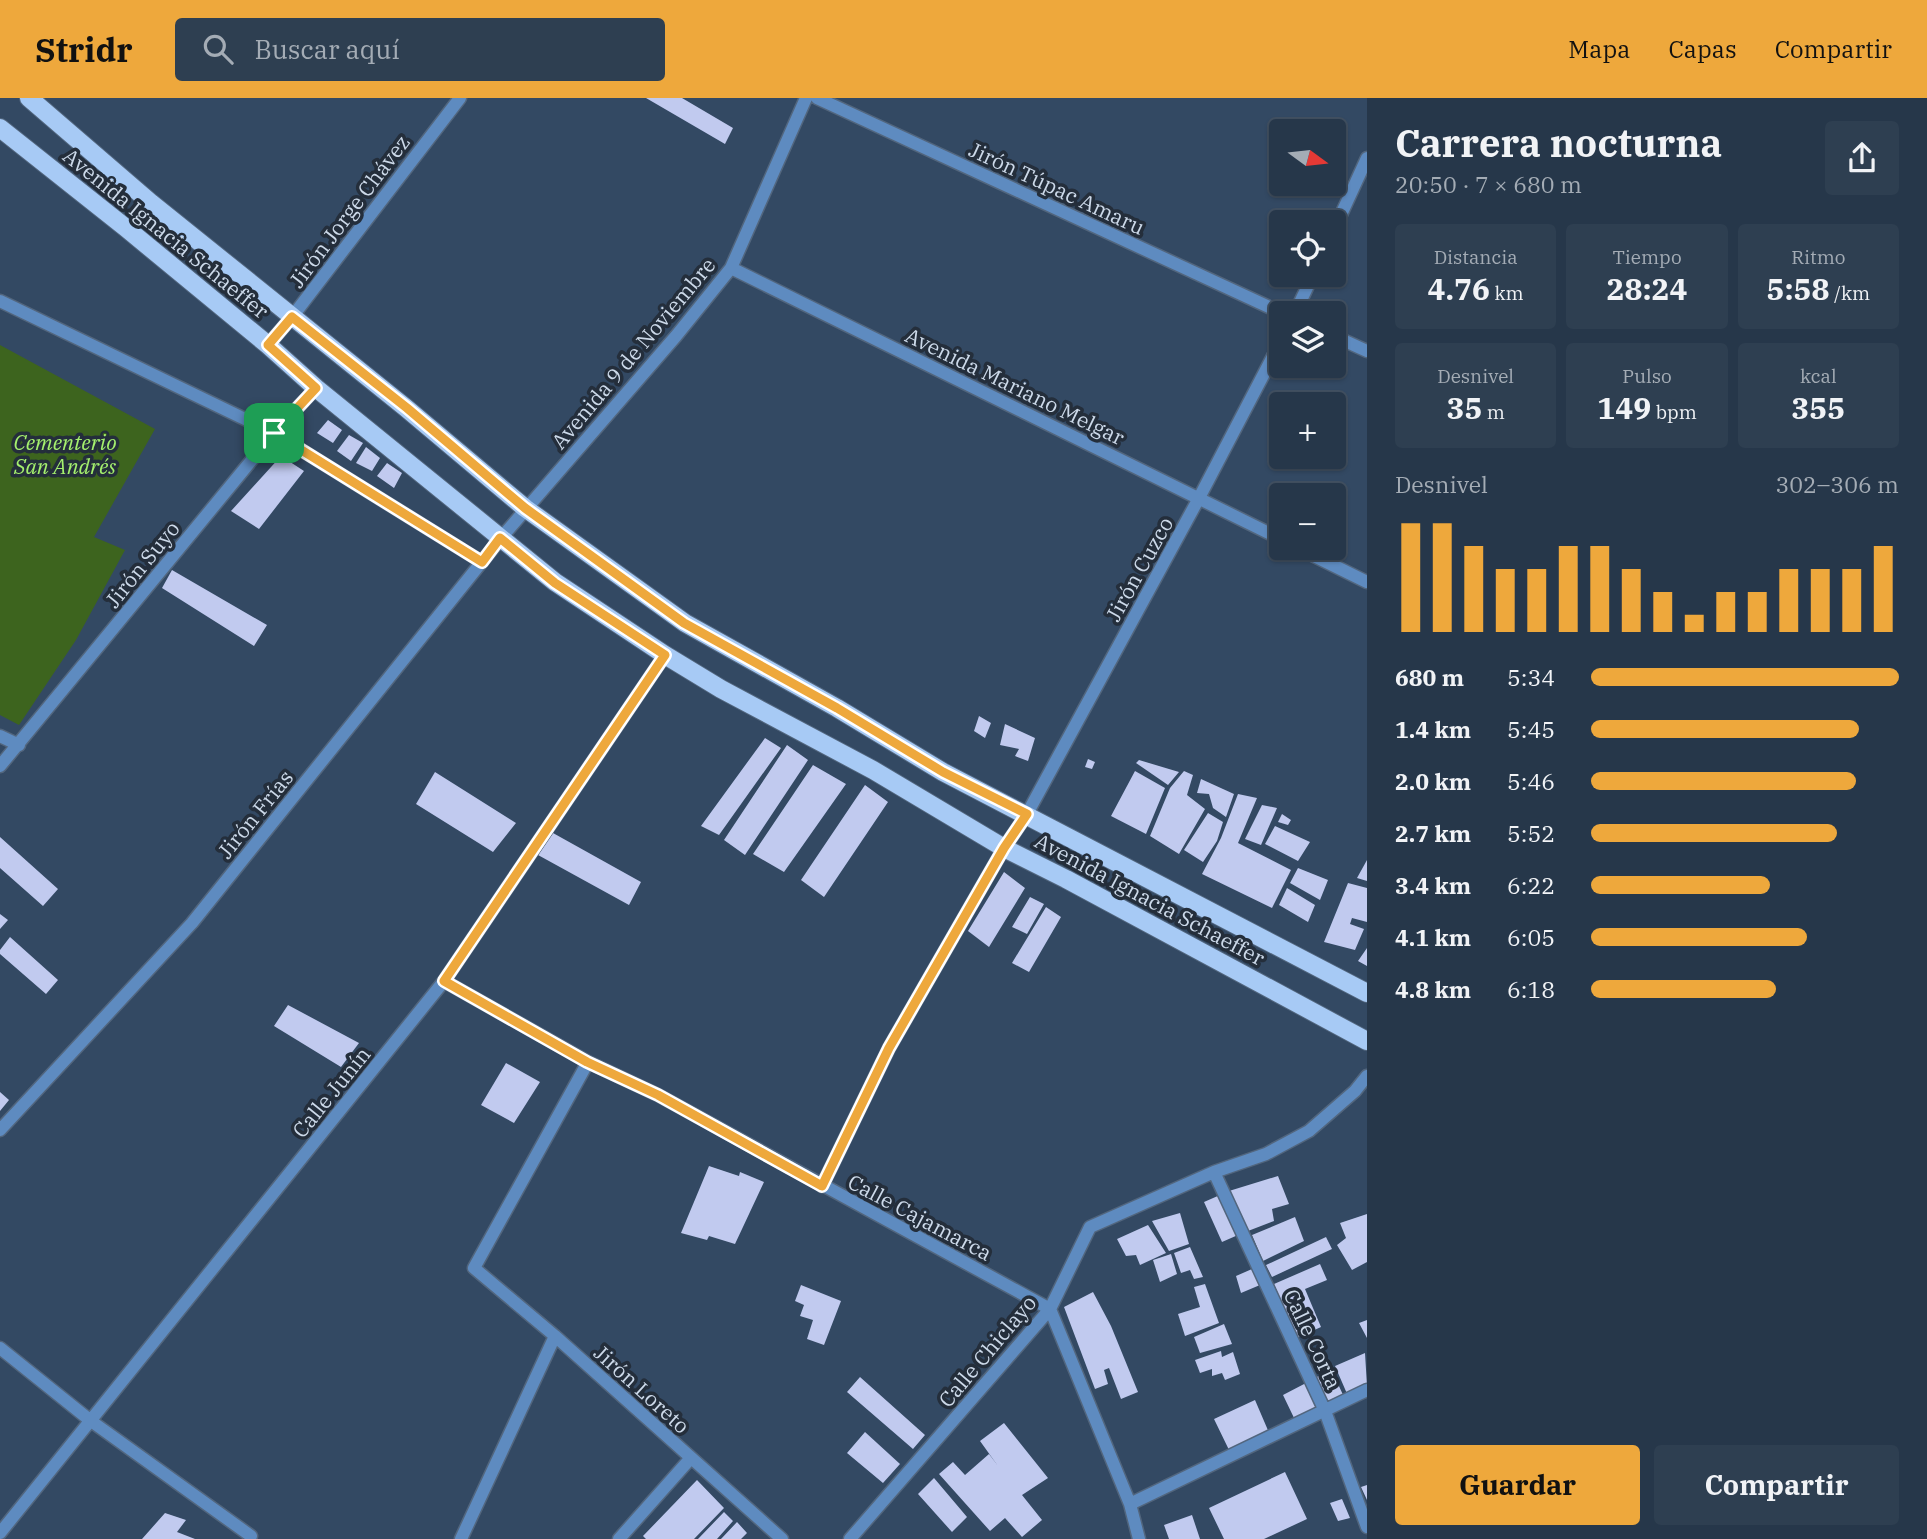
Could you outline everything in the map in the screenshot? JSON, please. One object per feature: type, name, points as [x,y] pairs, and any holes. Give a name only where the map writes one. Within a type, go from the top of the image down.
[{"type":"main road","name":"Avenida Ignacia Schaeffer","points":[[29,98],[151,203],[407,408],[525,508],[684,623],[837,708],[943,772],[1367,993]]},
{"type":"main road","name":"Avenida Ignacia Schaeffer","points":[[0,128],[126,228],[316,388],[555,583],[721,689],[873,770],[1004,848],[1367,1041]]},
{"type":"street","name":"Jirón Jorge Chávez","points":[[268,345],[460,98]]},
{"type":"street","name":"Avenida 9 de Noviembre","points":[[525,508],[676,336],[731,268],[806,98]]},
{"type":"street","name":"Jirón Túpac Amaru","points":[[817,98],[1269,307]]},
{"type":"street","points":[[1343,210],[1367,158]]},
{"type":"street","name":"Avenida Mariano Melgar","points":[[731,268],[1269,533]]},
{"type":"street","points":[[0,301],[274,433],[482,562]]},
{"type":"street","points":[[1346,341],[1367,351]]},
{"type":"street","name":"Jirón Cuzco","points":[[822,1186],[889,1048],[1004,848],[1027,814],[1269,364]]},
{"type":"street","name":"Jirón Suyo","points":[[0,766],[274,433],[316,388]]},
{"type":"street","name":"Jirón Frías","points":[[0,1130],[192,923],[525,508]]},
{"type":"street","points":[[1322,560],[1367,582]]},
{"type":"street","name":"Calle Junín","points":[[0,1532],[444,981],[665,655]]},
{"type":"street","points":[[0,736],[19,745]]},
{"type":"street","name":"Calle Cajamarca","points":[[444,981],[587,1062],[658,1095],[1050,1309]]},
{"type":"street","name":"Jirón Loreto","points":[[587,1062],[474,1268],[555,1336],[782,1539]]},
{"type":"street","name":"Calle Chiclayo","points":[[850,1539],[1050,1309],[1090,1227],[1214,1172],[1266,1154],[1310,1131],[1361,1093],[1367,1076]]},
{"type":"street","name":"Calle Corta","points":[[1214,1172],[1325,1411],[1367,1527]]},
{"type":"street","points":[[1050,1309],[1130,1504],[1139,1539]]},
{"type":"street","points":[[461,1539],[555,1336]]},
{"type":"street","points":[[0,1348],[91,1421],[251,1536]]},
{"type":"street","points":[[1130,1504],[1367,1390]]},
{"type":"street","points":[[619,1539],[690,1459]]},
{"type":"green space","name":"Cementerio San Andrés","points":[[0,345],[155,429],[94,537],[125,550],[76,640],[19,725],[0,715]]},
{"type":"building","points":[[646,98],[682,98],[733,128],[725,144]]},
{"type":"building","points":[[328,420],[342,430],[333,443],[317,433]]},
{"type":"building","points":[[349,435],[363,443],[351,461],[337,451]]},
{"type":"building","points":[[366,447],[380,458],[372,471],[356,463]]},
{"type":"building","points":[[281,456],[304,471],[259,529],[231,511]]},
{"type":"building","points":[[387,463],[402,473],[394,488],[377,476]]},
{"type":"building","points":[[172,570],[267,625],[254,646],[162,588]]},
{"type":"building","points":[[979,716],[991,723],[985,738],[974,731]]},
{"type":"building","points":[[1005,724],[1035,738],[1028,761],[1015,756],[1019,749],[1000,745]]},
{"type":"building","points":[[765,738],[781,748],[719,835],[701,826]]},
{"type":"building","points":[[787,745],[808,760],[745,855],[724,840]]},
{"type":"building","points":[[1088,759],[1095,762],[1092,769],[1085,767]]},
{"type":"building","points":[[1139,760],[1179,772],[1168,785],[1136,763]]},
{"type":"building","points":[[813,765],[846,784],[784,872],[753,854]]},
{"type":"building","points":[[1135,771],[1165,788],[1146,834],[1111,816]]},
{"type":"building","points":[[1184,771],[1193,775],[1187,795],[1205,809],[1179,854],[1150,836],[1170,788]]},
{"type":"building","points":[[435,772],[516,823],[493,852],[416,804]]},
{"type":"building","points":[[1201,779],[1234,794],[1226,817],[1213,808],[1209,794],[1197,793]]},
{"type":"building","points":[[865,785],[888,802],[824,897],[801,880]]},
{"type":"building","points":[[1238,794],[1257,798],[1238,843],[1291,870],[1272,908],[1202,874],[1221,838]]},
{"type":"building","points":[[1262,805],[1277,808],[1261,845],[1245,839]]},
{"type":"building","points":[[1208,813],[1223,822],[1217,841],[1203,862],[1184,850]]},
{"type":"building","points":[[1282,814],[1291,820],[1288,825],[1278,822]]},
{"type":"building","points":[[1275,826],[1310,842],[1298,861],[1265,844]]},
{"type":"building","points":[[553,833],[641,882],[629,905],[538,855]]},
{"type":"building","points":[[0,837],[58,889],[43,906],[0,868]]},
{"type":"building","points":[[1367,860],[1367,881],[1357,878]]},
{"type":"building","points":[[1298,868],[1328,880],[1320,900],[1290,883]]},
{"type":"building","points":[[1004,872],[1025,888],[989,947],[968,931]]},
{"type":"building","points":[[1348,883],[1367,888],[1367,922],[1352,918],[1350,924],[1364,929],[1355,950],[1324,942]]},
{"type":"building","points":[[1287,888],[1315,905],[1308,922],[1279,905]]},
{"type":"building","points":[[1030,897],[1044,904],[1027,934],[1012,927]]},
{"type":"building","points":[[1046,907],[1061,917],[1029,972],[1012,963]]},
{"type":"building","points":[[0,914],[8,920],[0,929]]},
{"type":"building","points":[[10,937],[58,980],[46,994],[0,954]]},
{"type":"building","points":[[1367,948],[1367,966],[1358,961]]},
{"type":"building","points":[[288,1005],[359,1043],[341,1067],[274,1026]]},
{"type":"building","points":[[506,1063],[540,1082],[514,1123],[481,1105]]},
{"type":"building","points":[[0,1092],[9,1100],[0,1111]]},
{"type":"building","points":[[709,1166],[739,1176],[740,1172],[764,1182],[735,1244],[709,1236],[707,1240],[681,1233]]},
{"type":"building","points":[[1278,1176],[1289,1204],[1272,1209],[1274,1221],[1248,1231],[1229,1191]]},
{"type":"building","points":[[1220,1195],[1238,1235],[1222,1242],[1204,1202]]},
{"type":"building","points":[[1180,1213],[1189,1244],[1169,1251],[1152,1221]]},
{"type":"building","points":[[1367,1214],[1367,1262],[1352,1270],[1337,1245],[1346,1238],[1340,1223]]},
{"type":"building","points":[[1295,1217],[1304,1241],[1263,1261],[1252,1235]]},
{"type":"building","points":[[1148,1225],[1166,1253],[1140,1265],[1136,1255],[1126,1256],[1117,1239]]},
{"type":"building","points":[[1326,1237],[1332,1249],[1272,1277],[1266,1265]]},
{"type":"building","points":[[1190,1247],[1203,1277],[1194,1279],[1190,1270],[1181,1273],[1174,1253]]},
{"type":"building","points":[[1171,1254],[1177,1274],[1160,1282],[1153,1260]]},
{"type":"building","points":[[1320,1264],[1327,1280],[1305,1289],[1321,1327],[1297,1338],[1274,1284]]},
{"type":"building","points":[[1252,1269],[1260,1285],[1241,1293],[1236,1276]]},
{"type":"building","points":[[1205,1284],[1219,1323],[1185,1336],[1178,1314],[1200,1307],[1194,1287]]},
{"type":"building","points":[[801,1285],[841,1301],[824,1345],[807,1339],[813,1320],[800,1316],[804,1305],[795,1301]]},
{"type":"building","points":[[1093,1292],[1111,1326],[1138,1392],[1121,1399],[1109,1368],[1104,1370],[1108,1384],[1095,1389],[1064,1307]]},
{"type":"building","points":[[1367,1320],[1367,1338],[1359,1323]]},
{"type":"building","points":[[1224,1324],[1232,1344],[1200,1353],[1194,1337]]},
{"type":"building","points":[[1221,1351],[1222,1357],[1233,1352],[1240,1374],[1225,1380],[1222,1373],[1212,1376],[1212,1369],[1200,1373],[1195,1360]]},
{"type":"building","points":[[1365,1353],[1367,1386],[1348,1396],[1335,1366]]},
{"type":"building","points":[[1332,1371],[1344,1397],[1328,1406],[1314,1378]]},
{"type":"building","points":[[860,1377],[925,1435],[913,1449],[847,1392]]},
{"type":"building","points":[[1306,1383],[1320,1409],[1295,1420],[1283,1395]]},
{"type":"building","points":[[1255,1400],[1270,1435],[1230,1452],[1214,1419]]},
{"type":"building","points":[[1004,1423],[1048,1478],[1022,1495],[1042,1520],[1022,1537],[1005,1518],[990,1531],[939,1474],[953,1462],[965,1475],[989,1454],[998,1466],[980,1441]]},
{"type":"building","points":[[865,1432],[900,1464],[883,1483],[847,1453]]},
{"type":"building","points":[[1285,1472],[1307,1519],[1264,1539],[1224,1539],[1209,1508]]},
{"type":"building","points":[[934,1478],[967,1517],[952,1532],[918,1494]]},
{"type":"building","points":[[697,1480],[724,1508],[694,1539],[646,1539],[643,1536]]},
{"type":"building","points":[[1367,1485],[1367,1500],[1361,1487]]},
{"type":"building","points":[[1342,1499],[1350,1518],[1338,1521],[1330,1503]]},
{"type":"building","points":[[724,1512],[733,1521],[717,1539],[698,1539]]},
{"type":"building","points":[[165,1513],[186,1520],[177,1532],[195,1539],[142,1539]]},
{"type":"building","points":[[1192,1515],[1200,1539],[1169,1539],[1164,1525]]},
{"type":"building","points":[[737,1522],[747,1533],[741,1539],[721,1539]]},
{"type":"route","points":[[292,317],[407,408],[525,508],[684,623],[837,708],[943,772],[1027,814],[1004,848],[889,1048],[822,1186],[658,1095],[587,1062],[444,981],[665,655],[555,583],[500,538],[482,562],[274,433],[316,388],[268,345],[292,317]]}]
